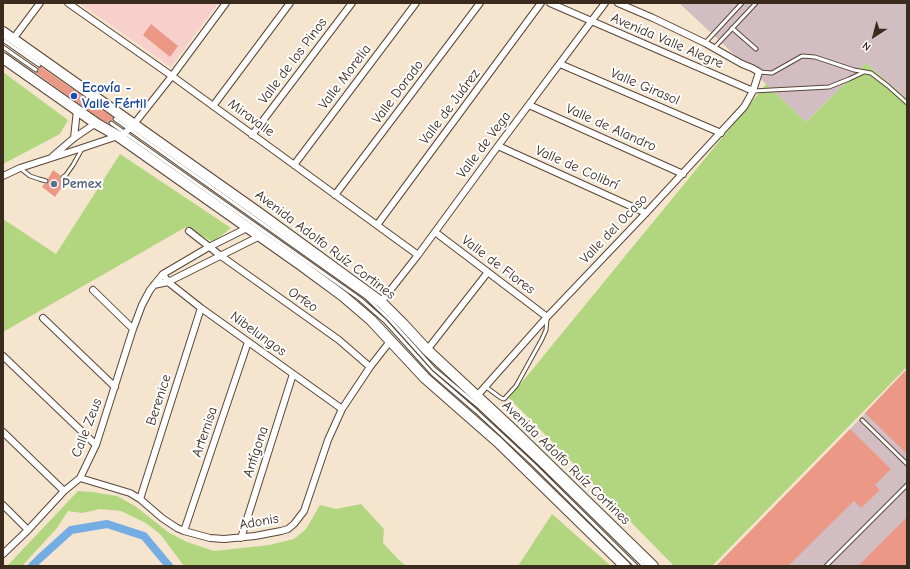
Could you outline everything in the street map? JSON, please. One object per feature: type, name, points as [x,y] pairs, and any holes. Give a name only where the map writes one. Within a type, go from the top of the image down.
[{"type":"main road","name":"Avenida Adolfo Ruíz Cortines","points":[[3,32],[8,40],[126,130],[247,228],[301,264],[343,296],[371,320],[426,378],[498,442],[626,566]]},
{"type":"main road","name":"Avenida Adolfo Ruíz Cortines","points":[[3,58],[96,123],[126,130],[259,213],[382,302],[426,350],[513,430],[653,566]]},
{"type":"street","points":[[8,40],[40,3]]},
{"type":"street","name":"Miravalle","points":[[68,3],[172,76],[418,255]]},
{"type":"street","points":[[3,176],[20,168],[82,148],[126,130],[172,76],[226,3]]},
{"type":"street","points":[[213,106],[290,3]]},
{"type":"street","name":"Valle de los Pinos","points":[[252,134],[352,3]]},
{"type":"street","name":"Valle Morelia","points":[[294,164],[416,3]]},
{"type":"street","name":"Valle Dorado","points":[[335,195],[480,3]]},
{"type":"street","name":"Valle de Juárez","points":[[377,225],[541,3]]},
{"type":"street","name":"Avenida Valle Alegre","points":[[550,3],[753,91]]},
{"type":"street","name":"Valle de Vega","points":[[382,302],[605,3]]},
{"type":"street","name":"Avenida Valle Alegre","points":[[618,3],[705,43],[759,72]]},
{"type":"street","name":"Valle Girasol","points":[[560,64],[721,133]]},
{"type":"street","name":"Valle del Ocaso","points":[[476,397],[547,317],[683,174],[744,107],[753,91],[759,72]]},
{"type":"street","name":"Valle de Alandro","points":[[529,105],[683,174]]},
{"type":"street","points":[[74,138],[77,110]]},
{"type":"street","points":[[51,158],[74,138],[96,123]]},
{"type":"street","name":"Valle de Colibrí","points":[[498,146],[646,213]]},
{"type":"street","name":"Calle Zeus","points":[[3,554],[28,530],[64,491],[80,478],[96,445],[142,305],[154,285],[163,274],[209,247],[247,228]]},
{"type":"street","name":"Orfeo","points":[[189,231],[220,256],[339,340],[370,367]]},
{"type":"street","name":"Valle de Flores","points":[[435,232],[547,317]]},
{"type":"street","points":[[154,285],[168,282],[260,236]]},
{"type":"street","points":[[426,350],[488,272]]},
{"type":"street","name":"Nibelungos","points":[[163,274],[168,282],[201,308],[342,409]]},
{"type":"street","points":[[93,290],[133,329]]},
{"type":"street","name":"Berenice","points":[[140,498],[201,308]]},
{"type":"street","points":[[43,318],[115,387]]},
{"type":"street","name":"Adonis","points":[[80,478],[130,493],[140,498],[172,525],[184,531],[210,538],[224,539],[260,536],[288,528],[300,518],[304,511],[328,440],[342,409],[390,340]]},
{"type":"street","name":"Artemisa","points":[[184,531],[248,342]]},
{"type":"street","points":[[3,356],[96,445]]},
{"type":"street","name":"Antígona","points":[[241,538],[293,374]]},
{"type":"street","points":[[3,432],[64,491]]},
{"type":"street","points":[[3,505],[28,530]]},
{"type":"lane","points":[[705,43],[742,3]]},
{"type":"lane","points":[[714,48],[756,3]]},
{"type":"lane","points":[[732,28],[756,49]]},
{"type":"lane","points":[[8,40],[39,66]]},
{"type":"lane","points":[[3,47],[36,70]]},
{"type":"lane","points":[[759,72],[772,73],[802,56],[815,57],[854,70],[871,73],[907,103]]},
{"type":"lane","points":[[753,91],[829,87],[864,72]]},
{"type":"lane","points":[[115,119],[126,130],[360,299],[385,321],[432,373],[476,411],[533,464],[636,566]]},
{"type":"lane","points":[[111,123],[126,130],[366,297],[390,320],[434,369],[477,405],[644,566]]},
{"type":"lane","points":[[63,177],[73,165],[82,148]]},
{"type":"lane","points":[[20,168],[30,176],[46,181]]},
{"type":"lane","points":[[485,386],[504,399],[516,386],[542,339],[546,330],[547,317]]},
{"type":"lane","points":[[862,420],[907,464]]},
{"type":"lane","points":[[826,566],[907,485]]},
{"type":"shaded area","points":[[79,3],[218,3],[171,67]]},
{"type":"shaded area","points":[[679,3],[907,3],[907,99],[866,63],[806,122]]},
{"type":"shaded area","points":[[907,369],[907,566],[716,566],[816,465]]},
{"type":"green space","points":[[866,63],[907,99],[907,367],[712,566],[674,566],[509,398],[766,84],[806,122]]},
{"type":"green space","points":[[3,72],[68,120],[60,134],[3,164]]},
{"type":"green space","points":[[120,154],[231,228],[213,242],[186,227],[3,332],[3,219],[56,254]]},
{"type":"green space","points":[[78,491],[117,496],[135,506],[168,532],[187,542],[214,551],[269,545],[294,539],[306,529],[320,505],[336,509],[361,504],[384,529],[383,543],[406,566],[184,566],[161,535],[146,523],[121,511],[100,509],[82,513],[68,511],[57,528],[22,566],[7,566]]},
{"type":"green space","points":[[552,514],[611,566],[518,566]]},
{"type":"building","points":[[151,24],[178,46],[170,57],[143,35]]},
{"type":"building","points":[[41,67],[113,117],[112,120],[109,120],[108,123],[100,119],[36,73],[39,71],[38,68]]},
{"type":"building","name":"Pemex","points":[[53,170],[60,175],[61,179],[67,180],[55,197],[42,187],[44,184],[48,183],[48,179]]},
{"type":"building","points":[[907,369],[907,454],[865,413]]},
{"type":"building","points":[[850,429],[891,469],[875,485],[880,490],[861,508],[854,501],[788,566],[716,566]]},
{"type":"building","points":[[907,517],[907,566],[858,566]]},
{"type":"waterway","points":[[32,566],[71,530],[107,524],[144,536],[169,566]]},
{"type":"place","name":"Ecovía - Valle Fértil","points":[[74,96]]},
{"type":"place","name":"Pemex","points":[[54,184]]}]
